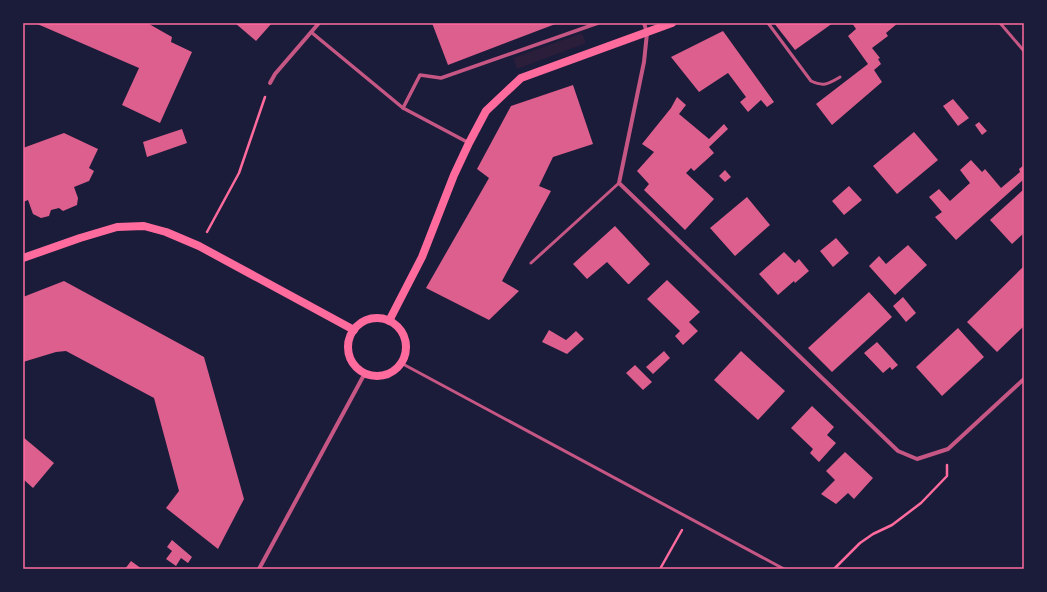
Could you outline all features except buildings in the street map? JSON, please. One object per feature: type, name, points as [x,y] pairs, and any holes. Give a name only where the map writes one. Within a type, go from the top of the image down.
[{"type":"main road","points":[[389,321],[422,257],[454,175],[486,111],[521,78],[672,23]]},
{"type":"main road","points":[[23,258],[117,227],[144,226],[166,232],[199,246],[354,330]]},
{"type":"main road","points":[[373,318],[381,318],[389,321],[398,328],[404,339],[406,347],[401,362],[396,369],[389,373],[373,376],[365,373],[352,362],[349,354],[349,342],[354,330],[359,324],[373,318]]},
{"type":"street","points":[[270,82],[275,74],[319,23]]},
{"type":"street","points":[[403,108],[420,75],[441,78],[598,23]]},
{"type":"street","points":[[644,23],[648,33],[644,62],[619,183],[898,451],[917,458],[948,449],[1024,379]]},
{"type":"street","points":[[311,32],[403,108],[469,143]]},
{"type":"street","points":[[259,569],[365,373]]},
{"type":"lane","points":[[768,23],[811,81],[819,85],[829,83],[840,77]]},
{"type":"lane","points":[[1000,23],[1024,51]]},
{"type":"lane","points":[[531,263],[619,183]]},
{"type":"lane","points":[[401,362],[784,569]]},
{"type":"path","points":[[199,246],[239,173],[270,82]]},
{"type":"path","points":[[834,569],[860,543],[873,534],[892,525],[921,503],[947,476],[948,449]]},
{"type":"path","points":[[660,569],[689,518]]},
{"type":"shaded area","points":[[582,33],[586,43],[517,69],[513,58]]}]
